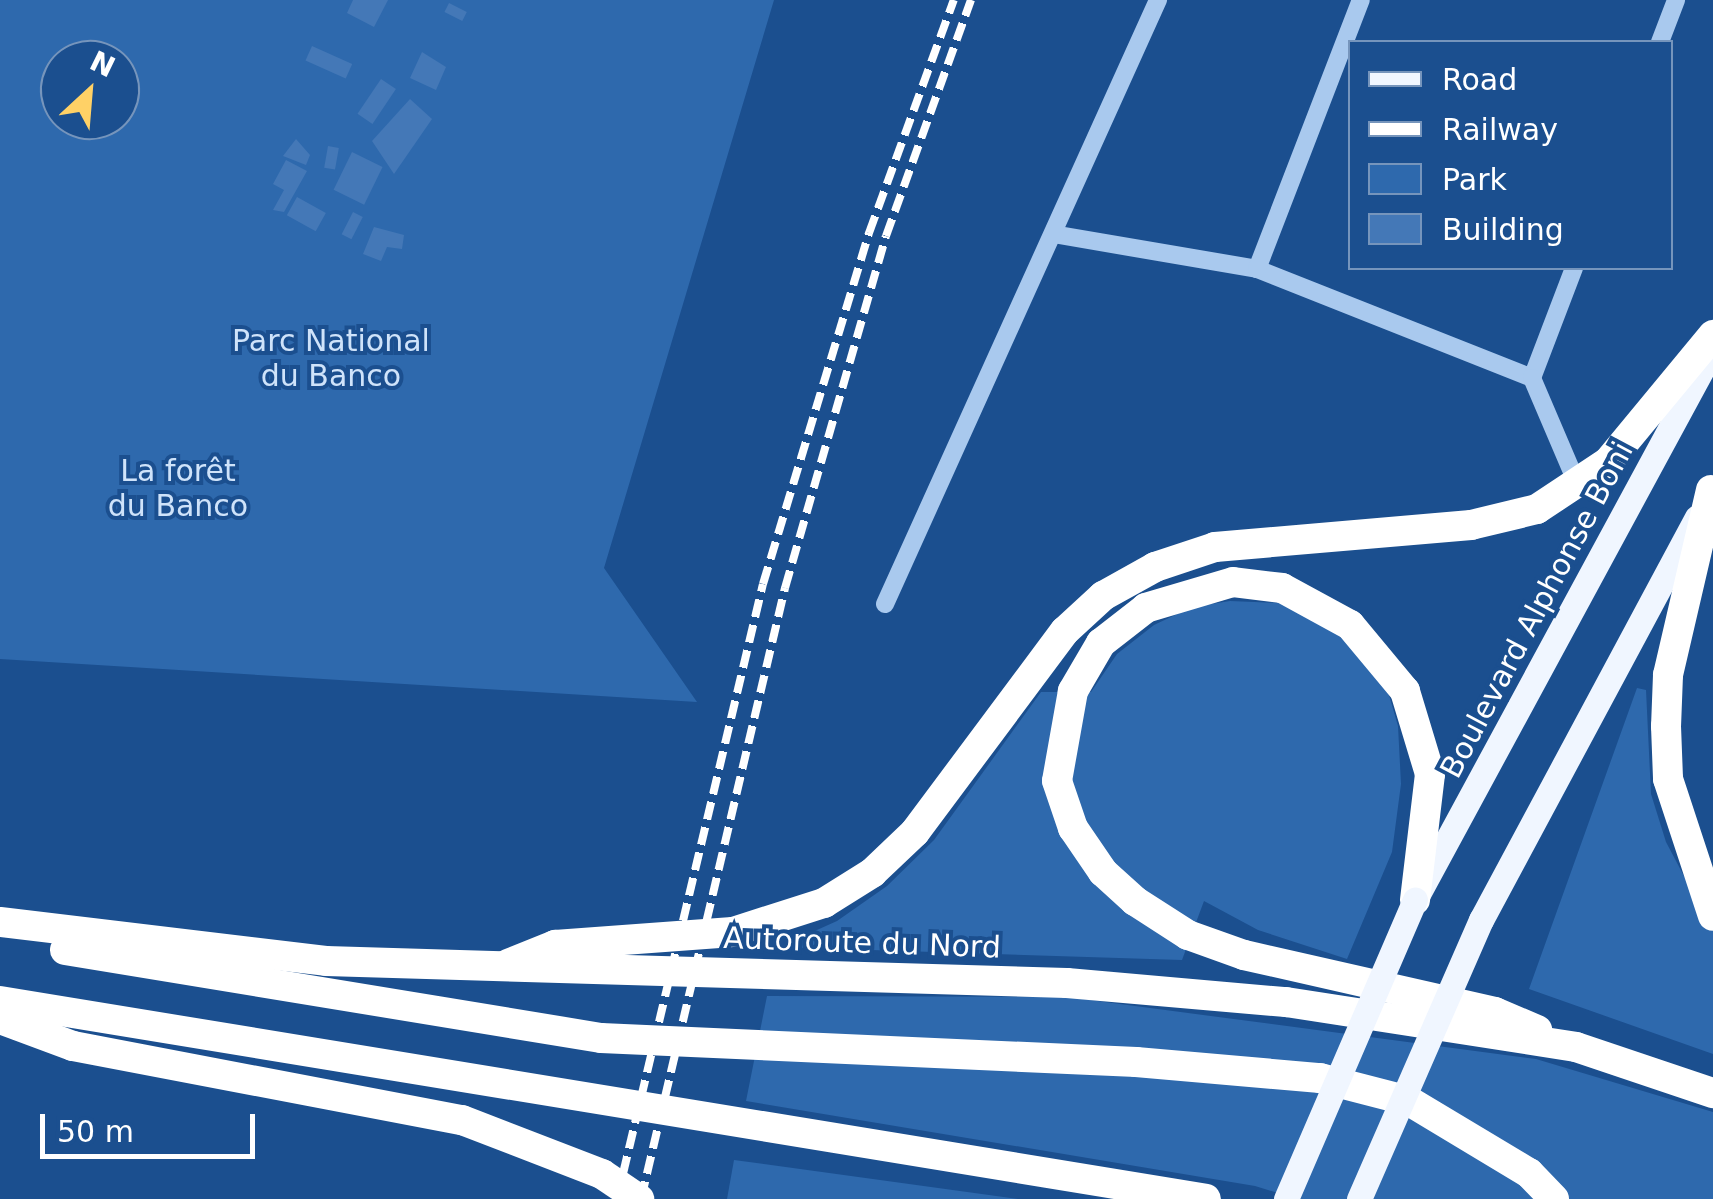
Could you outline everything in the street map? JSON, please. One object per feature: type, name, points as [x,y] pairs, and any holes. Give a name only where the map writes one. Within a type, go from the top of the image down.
[{"type":"highway","points":[[497,968],[555,945],[733,932],[824,903],[872,874],[915,832],[1066,631],[1102,596],[1154,566],[1266,540],[1471,525],[1537,508],[1578,486],[1645,423],[1713,335]]},
{"type":"highway","points":[[1712,488],[1668,676],[1666,726],[1668,779],[1713,916]]},
{"type":"highway","points":[[1415,900],[1430,774],[1405,692],[1350,625],[1282,588],[1233,582],[1146,608],[1101,643],[1073,691],[1057,781],[1073,828],[1104,872],[1135,901],[1188,936],[1244,956],[1495,1012],[1576,1047]]},
{"type":"highway","name":"Autoroute du Nord","points":[[0,922],[326,961],[1067,983],[1286,1002],[1576,1047],[1713,1093]]},
{"type":"highway","points":[[0,936],[163,970],[600,1038],[1136,1062],[1320,1078],[1409,1101],[1529,1173],[1554,1199]]},
{"type":"highway","points":[[0,1002],[1206,1199]]},
{"type":"highway","points":[[0,1018],[72,1046],[462,1120],[544,1148],[640,1199]]},
{"type":"main road","name":"Boulevard Alphonse Boni","points":[[1286,1199],[1415,900],[1713,349]]},
{"type":"main road","points":[[1359,1199],[1481,920],[1712,488]]},
{"type":"lane","points":[[885,604],[1158,0]]},
{"type":"lane","points":[[1257,269],[1361,0]]},
{"type":"lane","points":[[1661,40],[1676,0]]},
{"type":"lane","points":[[1053,234],[1257,269],[1532,378]]},
{"type":"lane","points":[[1573,270],[1532,378],[1578,486]]},
{"type":"green space","name":"Parc National du Banco","points":[[0,0],[774,0],[604,568],[697,702],[0,659]]},
{"type":"green space","points":[[1230,601],[1280,603],[1320,621],[1369,660],[1387,688],[1398,726],[1401,784],[1392,852],[1347,959],[1258,930],[1204,901],[1182,960],[779,947],[837,921],[887,886],[934,840],[1041,692],[1091,692],[1117,654],[1154,625],[1192,607]]},
{"type":"green space","points":[[1637,688],[1646,690],[1651,794],[1666,842],[1713,931],[1713,1054],[1529,989]]},
{"type":"green space","points":[[767,996],[1067,997],[1536,1059],[1713,1112],[1713,1199],[1298,1199],[1255,1186],[746,1101]]},
{"type":"green space","points":[[734,1160],[1018,1199],[727,1199]]},
{"type":"building","points":[[353,0],[388,0],[374,27],[347,13]]},
{"type":"building","points":[[449,3],[467,12],[462,21],[444,12]]},
{"type":"building","points":[[312,46],[352,64],[346,79],[305,61]]},
{"type":"building","points":[[422,52],[446,67],[436,90],[410,78]]},
{"type":"building","points":[[381,79],[396,89],[372,124],[358,114]]},
{"type":"building","points":[[410,99],[432,119],[394,174],[372,141]]},
{"type":"building","points":[[296,139],[310,155],[306,165],[283,156]]},
{"type":"building","points":[[328,146],[339,148],[335,170],[324,168]]},
{"type":"building","points":[[352,152],[383,167],[364,205],[334,190]]},
{"type":"building","points":[[286,160],[307,171],[284,212],[273,210],[284,190],[273,184]]},
{"type":"building","points":[[297,197],[326,213],[316,231],[287,215]]},
{"type":"building","points":[[353,212],[363,217],[351,239],[342,234]]},
{"type":"building","points":[[374,227],[404,235],[402,249],[387,247],[381,261],[363,254]]},
{"type":"railway","points":[[617,1199],[763,584],[869,233],[954,0]]},
{"type":"railway","points":[[641,1199],[785,588],[886,236],[971,0]]},
{"type":"park label","name":"La forêt du Banco","points":[[178,488]]}]
